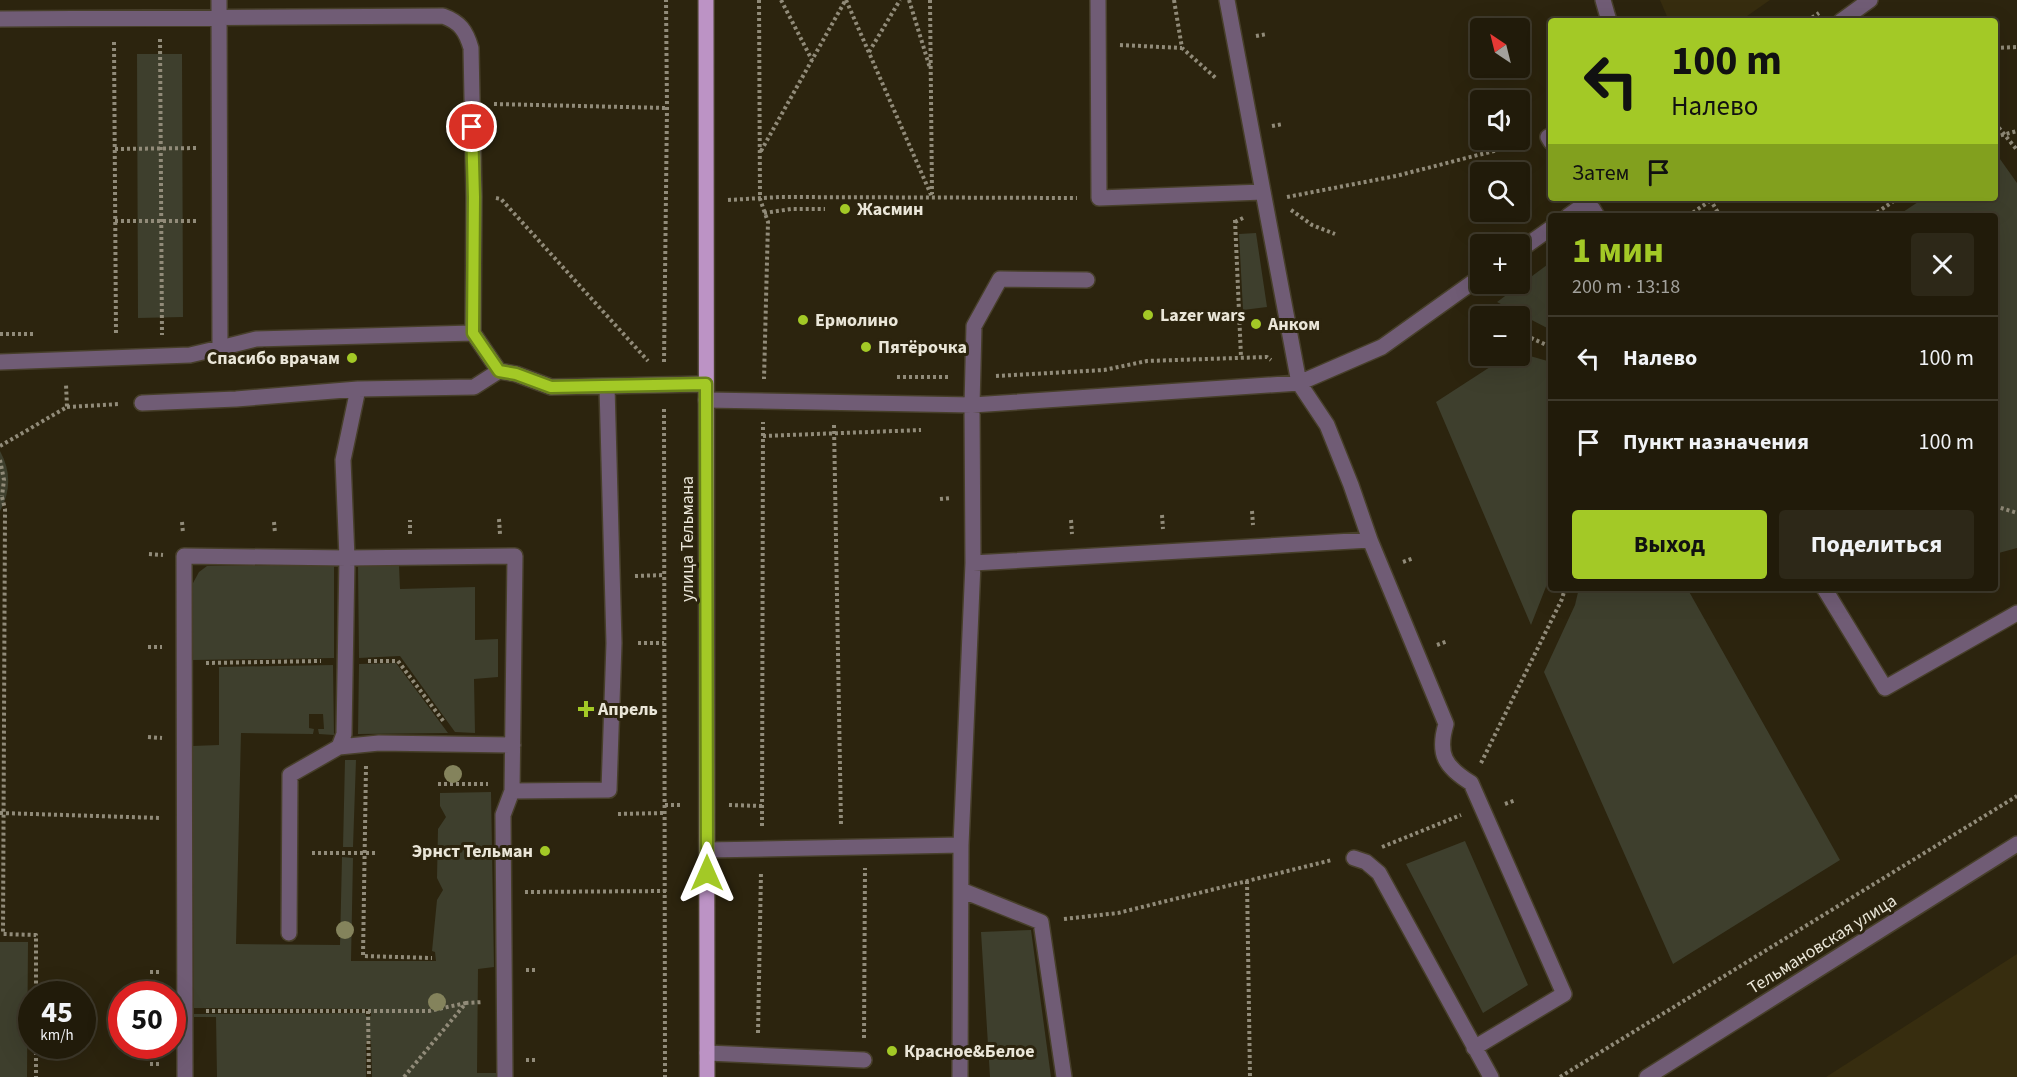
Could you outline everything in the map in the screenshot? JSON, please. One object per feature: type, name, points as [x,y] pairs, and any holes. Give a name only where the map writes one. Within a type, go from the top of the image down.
[{"type":"main road","name":"улица Тельмана","points":[[706,0],[707,1077]]},
{"type":"street","points":[[219,0],[220,348]]},
{"type":"street","points":[[1098,0],[1099,198],[1234,193],[1268,199]]},
{"type":"street","points":[[1227,0],[1246,105],[1268,199],[1299,383],[1327,425],[1351,484],[1370,540],[1446,724],[1442,737],[1445,757],[1452,771],[1471,783],[1564,994],[1474,1048]]},
{"type":"street","points":[[1603,0],[1608,18]]},
{"type":"street","points":[[1858,16],[1870,0]]},
{"type":"street","points":[[0,19],[443,16],[456,21],[467,34],[471,48],[474,197],[473,333],[499,371]]},
{"type":"street","points":[[1572,213],[1587,201]]},
{"type":"street","points":[[1530,243],[1548,230]]},
{"type":"street","points":[[960,1077],[961,845],[973,563],[974,326],[1000,279],[1087,280]]},
{"type":"street","points":[[142,403],[236,399],[358,389],[474,387],[499,371],[516,374],[551,387],[607,387],[664,378],[706,392],[764,401],[972,405],[1299,383],[1382,347],[1470,284]]},
{"type":"street","points":[[0,362],[190,355],[256,339],[473,333]]},
{"type":"street","points":[[512,787],[609,790],[614,643],[607,387]]},
{"type":"street","points":[[339,747],[344,734],[347,558],[344,460],[358,389]]},
{"type":"street","points":[[973,563],[1370,540]]},
{"type":"street","points":[[184,981],[184,555],[347,558],[515,556],[512,787],[503,815],[505,1077]]},
{"type":"street","points":[[1826,591],[1885,688],[2017,613]]},
{"type":"street","points":[[289,933],[290,775],[339,747],[513,745]]},
{"type":"street","name":"Тельмановская улица","points":[[1647,1077],[2017,844]]},
{"type":"street","points":[[707,850],[961,845]]},
{"type":"street","points":[[1360,860],[1379,873],[1491,1077]]},
{"type":"street","points":[[961,890],[1041,922],[1064,1077]]},
{"type":"street","points":[[707,1053],[864,1060]]},
{"type":"street","points":[[185,1059],[185,1077]]},
{"type":"path","points":[[665,1077],[664,378],[668,108],[666,0]]},
{"type":"path","points":[[758,1055],[762,848],[764,377],[768,222],[760,199],[759,0]]},
{"type":"path","points":[[781,0],[812,60]]},
{"type":"path","points":[[759,153],[846,0],[932,197]]},
{"type":"path","points":[[868,52],[900,0]]},
{"type":"path","points":[[909,0],[931,72]]},
{"type":"path","points":[[930,0],[932,197]]},
{"type":"path","points":[[1174,0],[1182,48]]},
{"type":"path","points":[[114,17],[116,334],[127,335]]},
{"type":"path","points":[[160,34],[162,335]]},
{"type":"path","points":[[1125,45],[1182,48],[1246,105]]},
{"type":"path","points":[[1998,48],[2017,47]]},
{"type":"path","points":[[471,103],[668,108]]},
{"type":"path","points":[[1998,127],[2017,150]]},
{"type":"path","points":[[1998,136],[2017,131]]},
{"type":"path","points":[[200,137],[200,159]]},
{"type":"path","points":[[1235,222],[1268,199],[1396,177],[1548,139]]},
{"type":"path","points":[[115,149],[200,148]]},
{"type":"path","points":[[1234,193],[1241,357]]},
{"type":"path","points":[[474,197],[501,199],[664,378]]},
{"type":"path","points":[[706,200],[780,197],[1099,198]]},
{"type":"path","points":[[1268,199],[1312,225],[1335,234]]},
{"type":"path","points":[[1692,213],[1708,201]]},
{"type":"path","points":[[1876,213],[1894,201]]},
{"type":"path","points":[[764,213],[791,209],[825,209]]},
{"type":"path","points":[[200,210],[200,232]]},
{"type":"path","points":[[115,221],[200,221]]},
{"type":"path","points":[[1470,304],[1474,306]]},
{"type":"path","points":[[151,335],[171,335]]},
{"type":"path","points":[[1530,338],[1548,346]]},
{"type":"path","points":[[891,377],[973,377],[1104,369],[1147,361],[1268,357],[1299,383]]},
{"type":"path","points":[[66,360],[67,407]]},
{"type":"path","points":[[764,377],[776,377]]},
{"type":"path","points":[[834,402],[841,847]]},
{"type":"path","points":[[0,446],[67,407],[142,403]]},
{"type":"path","points":[[0,460],[4,480],[1,498],[5,509],[2,610],[1,934],[36,934],[36,981]]},
{"type":"path","points":[[1998,507],[2017,513]]},
{"type":"path","points":[[613,577],[664,575]]},
{"type":"path","points":[[1471,783],[1564,591]]},
{"type":"path","points":[[367,745],[363,956],[432,958]]},
{"type":"path","points":[[438,784],[512,787]]},
{"type":"path","points":[[1560,1077],[2017,796]]},
{"type":"path","points":[[665,805],[690,805]]},
{"type":"path","points":[[723,805],[762,806]]},
{"type":"path","points":[[1041,922],[1118,913],[1339,858],[1360,860],[1375,849],[1482,807]]},
{"type":"path","points":[[2,813],[183,819]]},
{"type":"path","points":[[864,1060],[865,847]]},
{"type":"path","points":[[290,853],[376,853]]},
{"type":"path","points":[[1247,881],[1250,1077]]},
{"type":"path","points":[[504,893],[666,891]]},
{"type":"path","points":[[186,1011],[429,1011],[466,1003],[504,1002]]},
{"type":"path","points":[[404,1077],[466,1003]]},
{"type":"path","points":[[368,1011],[369,1077]]},
{"type":"path","points":[[36,1059],[36,1077]]},
{"type":"shaded area","points":[[1660,0],[1770,0],[1744,18],[1668,18]]},
{"type":"shaded area","points":[[2017,954],[2017,1077],[1826,1077],[1918,1018]]},
{"type":"green space","points":[[137,54],[182,54],[183,317],[138,318]]},
{"type":"green space","points":[[1998,156],[2017,183],[2017,548],[1998,553],[1998,213],[1902,213],[1920,201],[1998,201]]},
{"type":"green space","points":[[1256,233],[1267,307],[1243,310],[1239,234]]},
{"type":"green space","points":[[1548,264],[1548,328],[1530,319],[1530,306],[1505,306],[1497,302],[1508,294],[1530,294],[1530,278]]},
{"type":"green space","points":[[1530,356],[1548,361],[1548,582],[1531,625],[1436,402],[1492,366],[1530,366]]},
{"type":"green space","points":[[0,451],[8,474],[8,488],[0,511]]},
{"type":"green space","points":[[358,564],[399,565],[400,589],[475,587],[475,640],[498,639],[498,677],[474,679],[475,733],[455,732],[400,656],[359,658]]},
{"type":"green space","points":[[334,565],[334,658],[193,660],[193,583],[199,572],[207,566]]},
{"type":"green space","points":[[1578,591],[1689,591],[1840,860],[1673,964],[1544,672],[1575,605]]},
{"type":"green space","points":[[396,663],[448,733],[358,734],[359,664]]},
{"type":"green space","points":[[333,665],[334,735],[319,734],[318,729],[324,729],[323,714],[309,714],[309,728],[314,729],[313,734],[241,733],[236,944],[340,945],[342,857],[353,858],[351,961],[436,961],[435,952],[432,951],[437,900],[443,890],[437,878],[438,829],[446,817],[440,806],[440,793],[491,792],[494,967],[478,969],[477,1073],[496,1073],[496,1077],[372,1077],[371,1040],[366,1041],[366,1077],[217,1077],[216,1017],[194,1017],[194,1014],[365,1013],[366,1016],[371,1016],[371,1009],[194,1008],[192,746],[219,745],[219,667]]},
{"type":"green space","points":[[345,760],[356,760],[353,847],[343,847]]},
{"type":"green space","points":[[1465,841],[1528,985],[1483,1013],[1406,864]]},
{"type":"green space","points":[[1031,930],[1051,1077],[990,1077],[981,932]]},
{"type":"green space","points":[[0,942],[28,942],[28,981],[18,981],[18,1059],[27,1059],[27,1077],[0,1077]]},
{"type":"place","name":"Жасмин","points":[[845,209]]},
{"type":"place","name":"Lazer wars","points":[[1148,315]]},
{"type":"place","name":"Ермолино","points":[[803,320]]},
{"type":"place","name":"Анком","points":[[1256,324]]},
{"type":"place","name":"Пятёрочка","points":[[866,347]]},
{"type":"place","name":"Спасибо врачам","points":[[352,358]]},
{"type":"place","name":"Апрель","points":[[586,709]]},
{"type":"place","name":"Эрнст Тельман","points":[[545,851]]},
{"type":"place","name":"Красное&Белое","points":[[892,1051]]},
{"type":"route","points":[[472,127],[473,333],[499,371],[516,374],[551,387],[706,384],[707,873]]}]
